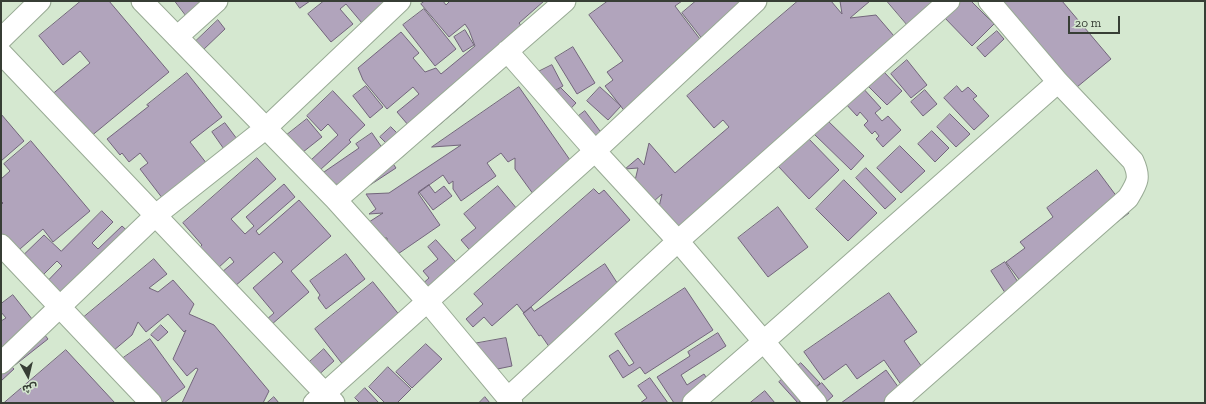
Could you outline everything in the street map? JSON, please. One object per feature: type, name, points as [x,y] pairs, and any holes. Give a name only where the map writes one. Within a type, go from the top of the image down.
[{"type":"street","points":[[1,39],[40,1]]},
{"type":"street","points":[[142,1],[336,200],[427,301],[510,401],[678,241],[949,1]]},
{"type":"street","points":[[177,37],[217,1]]},
{"type":"street","points":[[1,363],[156,215],[266,128],[400,1]]},
{"type":"street","points":[[336,200],[565,1]]},
{"type":"street","points":[[1,53],[156,215],[325,400],[427,301],[595,152],[756,1]]},
{"type":"street","points":[[895,403],[1128,198],[1137,184],[1138,172],[1133,161],[1058,82],[989,1]]},
{"type":"street","points":[[507,51],[595,152],[678,241],[816,403]]},
{"type":"street","points":[[693,403],[1058,82]]},
{"type":"street","points":[[1,245],[151,403]]},
{"type":"building","points":[[81,1],[109,1],[169,72],[90,137],[50,96],[90,63],[80,51],[63,65],[39,36]]},
{"type":"building","points":[[175,1],[207,1],[188,18]]},
{"type":"building","points":[[295,1],[310,1],[300,8]]},
{"type":"building","points":[[324,1],[387,1],[362,23],[346,4],[340,9],[353,24],[331,42],[308,14]]},
{"type":"building","points":[[425,1],[443,1],[446,5],[450,1],[544,1],[519,23],[534,41],[462,91],[466,102],[425,137],[420,139],[397,112],[419,94],[413,87],[387,109],[363,80],[358,68],[401,32],[419,53],[413,58],[425,72],[436,68],[441,74],[475,46],[465,24],[449,37],[421,4]]},
{"type":"building","points":[[608,1],[682,1],[675,6],[709,51],[626,113],[605,86],[613,80],[607,72],[623,61],[589,15]]},
{"type":"building","points":[[696,1],[762,1],[707,45],[682,13]]},
{"type":"building","points":[[798,1],[831,1],[842,14],[840,1],[870,1],[850,18],[876,15],[900,43],[676,242],[656,220],[662,194],[645,209],[632,193],[638,168],[625,169],[638,158],[644,165],[649,143],[675,173],[729,127],[723,120],[714,128],[687,96]]},
{"type":"building","points":[[887,1],[938,1],[911,29]]},
{"type":"building","points":[[956,1],[971,1],[994,24],[972,46],[942,15]]},
{"type":"building","points":[[988,1],[1062,1],[1111,59],[1071,92]]},
{"type":"building","points":[[424,9],[456,49],[435,66],[403,25]]},
{"type":"building","points":[[218,20],[225,29],[203,50],[195,42]]},
{"type":"building","points":[[465,30],[474,45],[463,52],[454,37]]},
{"type":"building","points":[[997,31],[1004,39],[985,57],[977,48]]},
{"type":"building","points":[[573,47],[595,83],[577,94],[555,58]]},
{"type":"building","points":[[907,60],[927,85],[911,98],[891,74]]},
{"type":"building","points":[[552,65],[563,86],[540,99],[528,77]]},
{"type":"building","points":[[884,72],[902,91],[887,105],[869,87]]},
{"type":"building","points":[[187,73],[222,117],[190,142],[207,164],[163,199],[140,169],[148,163],[140,153],[129,162],[122,153],[120,155],[107,139],[149,106],[147,105]]},
{"type":"building","points":[[366,86],[383,107],[370,118],[353,96]]},
{"type":"building","points":[[861,86],[881,108],[875,113],[882,121],[888,116],[901,130],[883,147],[876,139],[879,136],[875,131],[872,134],[864,125],[868,121],[860,112],[857,116],[844,102]]},
{"type":"building","points":[[957,86],[962,92],[968,87],[977,96],[973,99],[989,116],[974,130],[944,98]]},
{"type":"building","points":[[519,87],[577,170],[536,198],[515,169],[515,158],[508,162],[501,153],[487,163],[496,176],[461,201],[453,189],[453,181],[449,184],[443,175],[418,193],[440,225],[395,256],[387,245],[387,238],[380,238],[369,222],[383,213],[369,214],[376,209],[366,194],[389,193],[461,145],[432,147]]},
{"type":"building","points":[[600,87],[621,106],[608,120],[587,101]]},
{"type":"building","points":[[561,88],[576,103],[561,119],[545,104]]},
{"type":"building","points":[[925,90],[937,104],[923,116],[911,102]]},
{"type":"building","points":[[333,91],[365,125],[349,140],[351,142],[320,170],[311,160],[338,135],[328,124],[321,131],[307,116]]},
{"type":"building","points":[[585,111],[609,143],[566,126]]},
{"type":"building","points":[[1,114],[24,141],[1,161]]},
{"type":"building","points":[[950,114],[970,134],[956,147],[937,127]]},
{"type":"building","points":[[307,119],[322,137],[298,156],[283,138]]},
{"type":"building","points":[[827,120],[864,156],[851,170],[814,134]]},
{"type":"building","points":[[225,123],[240,143],[226,152],[212,132]]},
{"type":"building","points":[[391,127],[412,148],[401,158],[380,137]]},
{"type":"building","points":[[932,131],[949,148],[935,162],[918,144]]},
{"type":"building","points":[[372,133],[396,168],[347,200],[337,184],[334,186],[324,172],[359,148],[356,144]]},
{"type":"building","points":[[808,138],[839,170],[809,199],[778,166]]},
{"type":"building","points":[[31,141],[90,211],[53,242],[43,229],[5,262],[1,258],[1,205],[3,203],[1,201],[1,179],[10,171],[4,164]]},
{"type":"building","points":[[900,146],[925,171],[901,193],[877,168]]},
{"type":"building","points":[[257,158],[276,179],[231,219],[245,234],[254,226],[246,217],[284,184],[295,197],[256,231],[259,235],[299,200],[331,236],[291,271],[309,292],[271,325],[266,320],[274,313],[253,288],[283,262],[274,252],[234,287],[222,272],[234,262],[230,257],[217,269],[199,248],[202,245],[183,223]]},
{"type":"building","points":[[866,168],[896,199],[885,209],[856,178]]},
{"type":"building","points":[[1097,170],[1129,213],[1027,290],[1006,262],[1025,248],[1020,242],[1053,217],[1047,208]]},
{"type":"building","points":[[844,180],[877,213],[848,241],[816,209]]},
{"type":"building","points":[[429,185],[435,193],[444,186],[452,196],[433,210],[419,192]]},
{"type":"building","points":[[498,186],[522,215],[474,255],[461,240],[476,228],[464,214]]},
{"type":"building","points":[[594,189],[599,194],[604,190],[630,220],[524,313],[517,304],[492,326],[484,317],[473,327],[466,319],[483,304],[474,294]]},
{"type":"building","points":[[778,207],[808,247],[768,277],[738,238]]},
{"type":"building","points":[[102,211],[113,222],[92,243],[98,249],[122,226],[136,239],[58,309],[35,294],[62,266],[57,261],[30,288],[10,268],[44,235],[61,251]]},
{"type":"building","points":[[436,240],[461,268],[428,297],[419,287],[429,278],[423,271],[438,259],[428,247]]},
{"type":"building","points":[[346,254],[365,279],[326,309],[318,298],[320,295],[310,281]]},
{"type":"building","points":[[154,259],[167,274],[149,288],[158,292],[173,280],[194,304],[189,314],[214,325],[269,391],[263,403],[182,403],[198,369],[196,368],[187,376],[173,359],[186,330],[184,332],[168,314],[146,332],[138,322],[132,335],[101,361],[72,327]]},
{"type":"building","points":[[1005,262],[1025,293],[1011,302],[991,271]]},
{"type":"building","points":[[605,264],[623,292],[552,351],[541,335],[539,336],[523,313],[531,307],[534,311]]},
{"type":"building","points":[[373,282],[405,322],[347,370],[315,329]]},
{"type":"building","points":[[685,288],[713,330],[645,374],[640,367],[623,378],[609,356],[618,350],[629,366],[634,363],[615,334]]},
{"type":"building","points":[[889,293],[917,332],[904,341],[933,383],[905,403],[841,403],[886,370],[899,388],[902,386],[884,360],[857,379],[846,364],[824,380],[804,352]]},
{"type":"building","points":[[13,295],[48,339],[15,365],[1,348],[1,321],[6,318],[1,312],[1,304]]},
{"type":"building","points":[[161,325],[168,332],[158,341],[151,335]]},
{"type":"building","points":[[718,333],[726,346],[681,375],[687,385],[704,374],[715,391],[697,403],[674,403],[657,377],[690,356],[688,352]]},
{"type":"building","points":[[506,338],[512,366],[483,372],[467,345]]},
{"type":"building","points":[[150,339],[185,387],[164,403],[139,403],[112,366]]},
{"type":"building","points":[[426,344],[442,359],[412,388],[396,372]]},
{"type":"building","points":[[324,349],[334,361],[315,378],[304,367]]},
{"type":"building","points":[[66,350],[115,403],[4,403]]},
{"type":"building","points":[[1,355],[14,369],[1,381]]},
{"type":"building","points":[[801,363],[820,383],[798,403],[779,382]]},
{"type":"building","points":[[388,367],[411,389],[397,403],[385,403],[369,387]]},
{"type":"building","points":[[650,378],[668,403],[640,403],[647,398],[638,386]]},
{"type":"building","points":[[822,383],[833,396],[825,403],[802,399]]},
{"type":"building","points":[[365,388],[379,403],[360,403],[355,398]]},
{"type":"building","points":[[765,391],[775,403],[750,403]]},
{"type":"building","points":[[274,397],[279,403],[267,403]]},
{"type":"building","points":[[485,397],[490,403],[479,403]]}]
